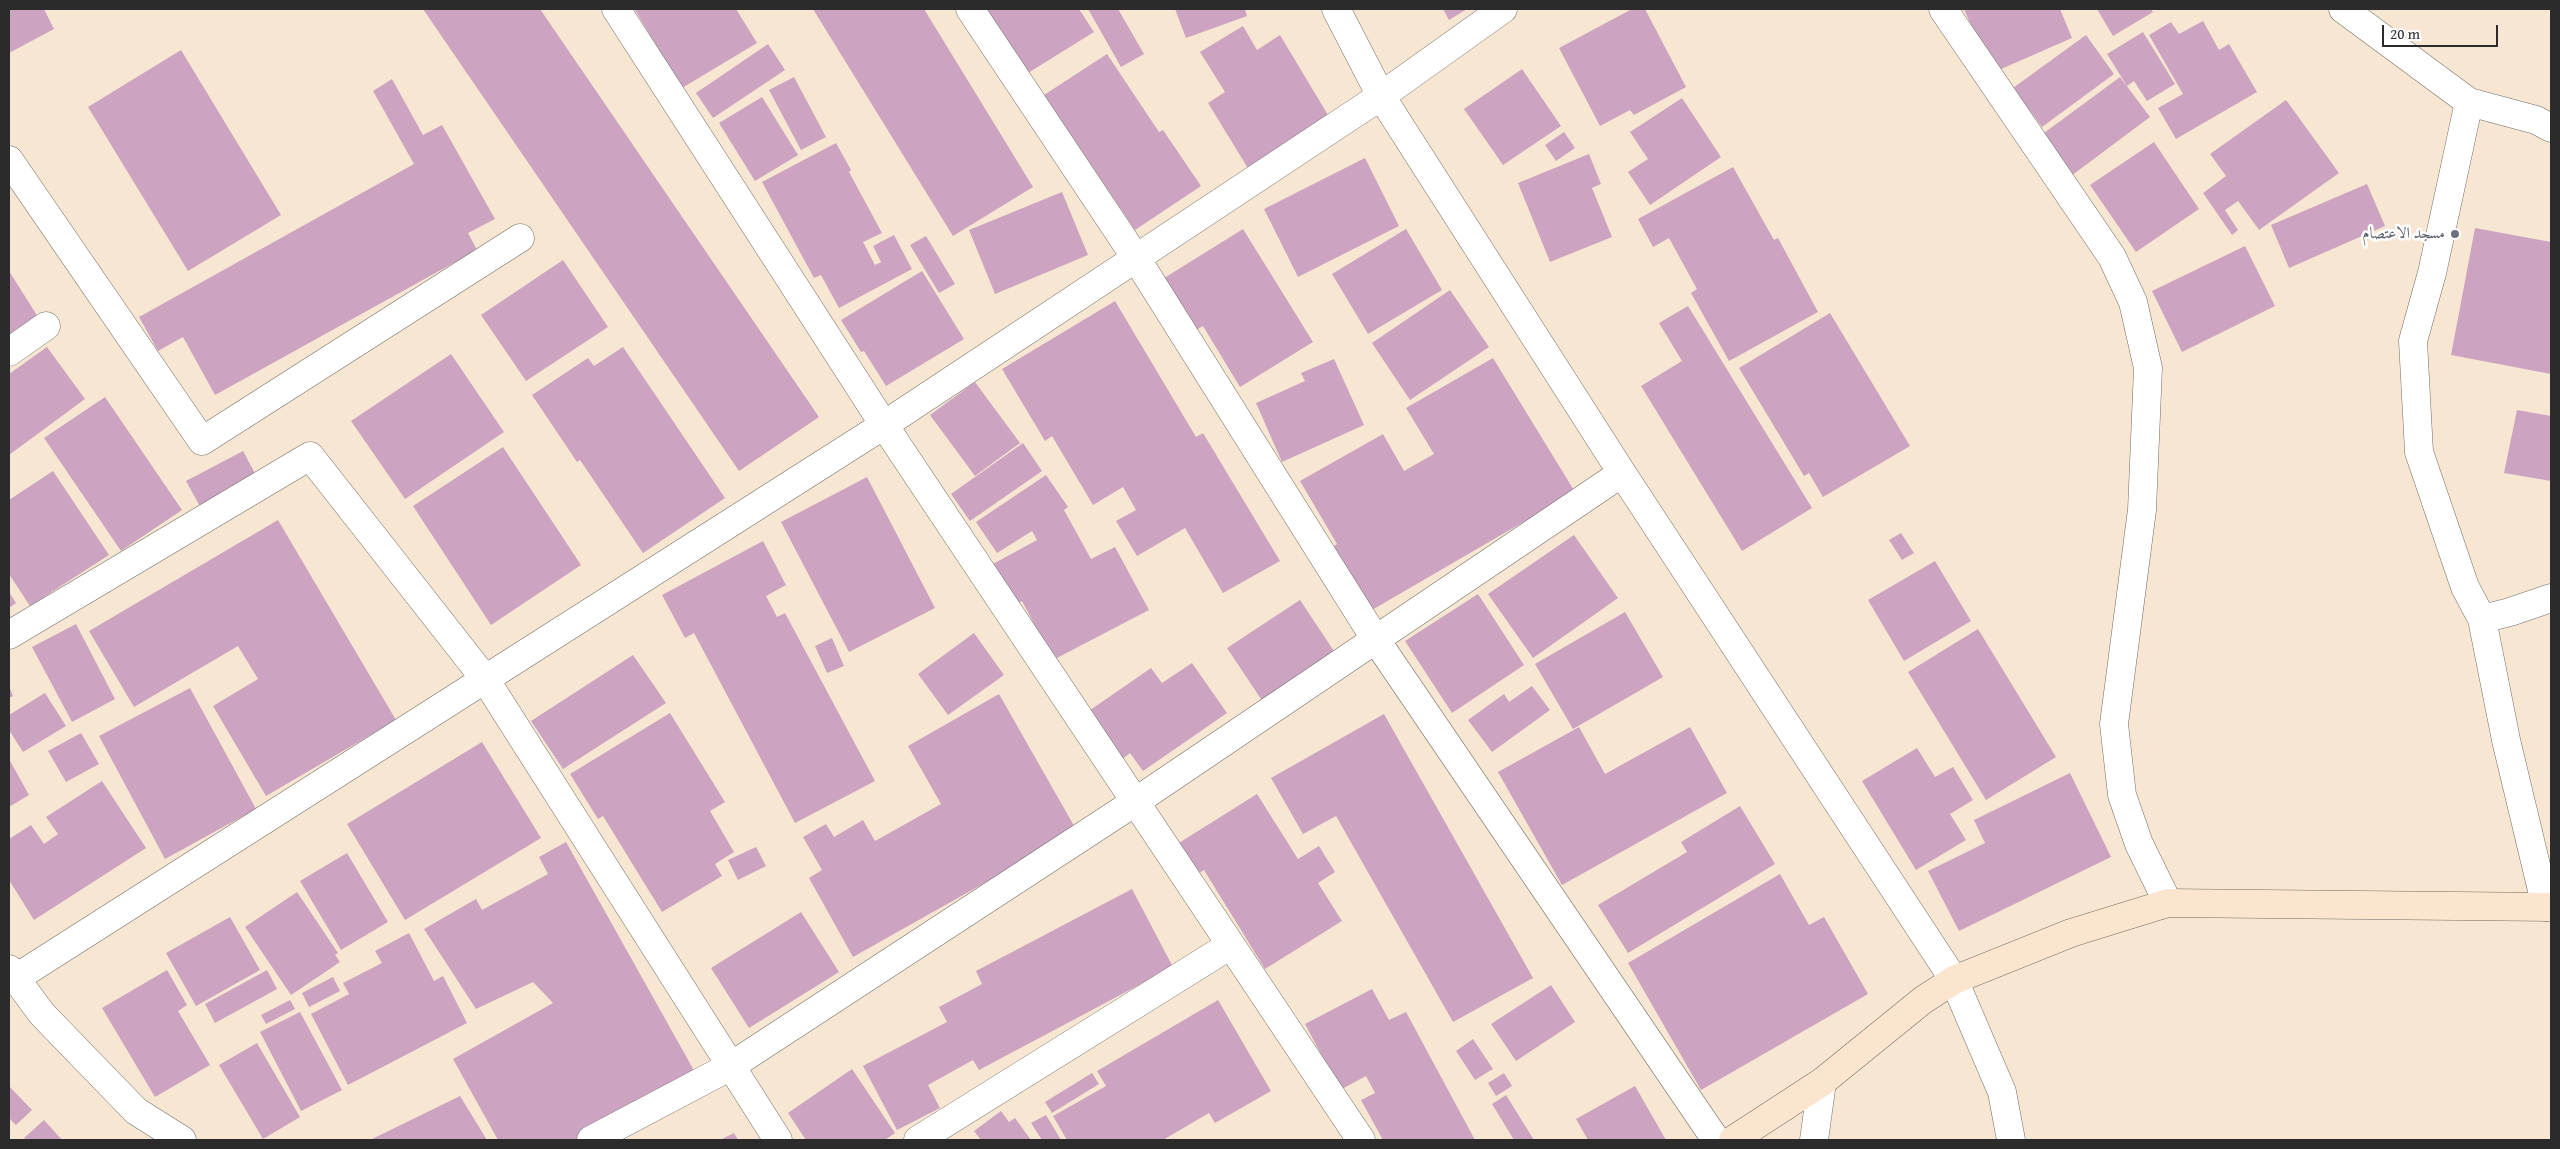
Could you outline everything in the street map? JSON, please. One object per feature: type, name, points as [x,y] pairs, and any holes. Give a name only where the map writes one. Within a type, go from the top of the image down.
[{"type":"street","points":[[616,9],[884,425],[1229,946],[1361,1140]]},
{"type":"street","points":[[970,9],[1136,258],[1376,640],[1716,1140]]},
{"type":"street","points":[[1336,9],[1381,96],[1622,473],[1954,980],[2002,1092],[2011,1140]]},
{"type":"street","points":[[182,1140],[136,1111],[42,1014],[12,973],[485,679],[884,425],[1381,96],[1503,9]]},
{"type":"street","points":[[1943,9],[2112,257],[2133,302],[2148,368],[2142,510],[2114,724],[2122,795],[2139,844],[2168,903]]},
{"type":"street","points":[[2343,9],[2469,102],[2546,119]]},
{"type":"street","points":[[1733,1140],[1822,1082],[1923,1000],[1954,980],[2071,933],[2168,903],[2548,907],[2506,740],[2482,618],[2465,587],[2419,452],[2412,342],[2432,272],[2469,102]]},
{"type":"street","points":[[9,160],[202,441],[520,238]]},
{"type":"street","points":[[9,352],[46,326]]},
{"type":"street","points":[[9,634],[310,456],[485,679],[778,1140]]},
{"type":"street","points":[[591,1140],[730,1066],[1135,802],[1622,473]]},
{"type":"street","points":[[2482,618],[2510,612],[2551,598]]},
{"type":"street","points":[[918,1140],[1229,946]]},
{"type":"street","points":[[1814,1140],[1822,1082]]},
{"type":"building","points":[[9,9],[44,9],[54,29],[9,53]]},
{"type":"building","points":[[423,9],[540,9],[819,417],[739,471]]},
{"type":"building","points":[[630,9],[736,9],[757,43],[682,88],[635,10],[632,12]]},
{"type":"building","points":[[813,9],[924,9],[1033,187],[953,236]]},
{"type":"building","points":[[987,9],[1079,9],[1094,32],[1028,73]]},
{"type":"building","points":[[1088,9],[1118,9],[1144,54],[1121,67]]},
{"type":"building","points":[[1175,9],[1245,9],[1247,16],[1186,38]]},
{"type":"building","points":[[1443,9],[1467,9],[1449,20]]},
{"type":"building","points":[[1632,9],[1645,9],[1686,87],[1634,115],[1630,110],[1600,126],[1559,48]]},
{"type":"building","points":[[1964,9],[2060,9],[2072,38],[1992,73]]},
{"type":"building","points":[[2097,9],[2151,9],[2153,12],[2113,36]]},
{"type":"building","points":[[2203,21],[2219,50],[2229,44],[2257,92],[2176,139],[2158,108],[2183,94],[2149,35],[2171,22],[2179,34]]},
{"type":"building","points":[[1243,26],[1257,50],[1280,35],[1331,120],[1249,170],[1208,103],[1225,92],[1200,52]]},
{"type":"building","points":[[2143,32],[2175,84],[2147,101],[2134,81],[2127,86],[2107,54]]},
{"type":"building","points":[[2086,35],[2114,74],[2042,127],[2013,88]]},
{"type":"building","points":[[768,44],[785,70],[713,118],[696,93]]},
{"type":"building","points":[[181,50],[281,215],[188,271],[88,107]]},
{"type":"building","points":[[1107,54],[1159,132],[1163,130],[1201,186],[1135,230],[1044,95]]},
{"type":"building","points":[[1522,69],[1561,126],[1503,165],[1464,109]]},
{"type":"building","points":[[794,77],[826,137],[801,150],[769,90]]},
{"type":"building","points":[[2120,77],[2150,117],[2071,176],[2040,136]]},
{"type":"building","points":[[392,79],[423,135],[442,125],[495,219],[468,233],[477,250],[215,395],[183,337],[158,351],[139,317],[414,164],[373,91]]},
{"type":"building","points":[[762,97],[798,155],[755,181],[719,123]]},
{"type":"building","points":[[1682,98],[1721,157],[1650,205],[1628,172],[1648,159],[1630,132]]},
{"type":"building","points":[[2286,100],[2339,173],[2259,230],[2238,201],[2225,210],[2238,230],[2232,235],[2203,193],[2226,176],[2210,154]]},
{"type":"building","points":[[1564,132],[1575,148],[1556,161],[1545,145]]},
{"type":"building","points":[[2154,142],[2199,209],[2136,252],[2090,185]]},
{"type":"building","points":[[836,143],[851,170],[849,172],[882,233],[863,242],[875,265],[881,262],[873,246],[894,235],[912,269],[839,308],[821,275],[814,278],[762,182]]},
{"type":"building","points":[[1589,154],[1601,184],[1592,188],[1612,237],[1550,262],[1518,183]]},
{"type":"building","points":[[1365,158],[1399,226],[1298,277],[1264,209]]},
{"type":"building","points":[[1733,167],[1774,240],[1778,238],[1818,312],[1729,361],[1691,293],[1697,289],[1669,238],[1653,247],[1638,219]]},
{"type":"building","points":[[2367,184],[2385,226],[2289,268],[2271,225]]},
{"type":"building","points":[[1062,192],[1088,255],[995,294],[969,230]]},
{"type":"building","points":[[2475,228],[2551,242],[2551,374],[2451,355]]},
{"type":"building","points":[[1243,229],[1313,342],[1240,387],[1203,326],[1193,332],[1161,280]]},
{"type":"building","points":[[1406,229],[1442,290],[1368,334],[1332,274]]},
{"type":"building","points":[[926,236],[955,284],[939,293],[910,245]]},
{"type":"building","points":[[2245,246],[2275,306],[2182,352],[2152,291]]},
{"type":"building","points":[[563,260],[608,327],[526,381],[481,315]]},
{"type":"building","points":[[9,271],[38,317],[9,335]]},
{"type":"building","points":[[922,271],[964,339],[886,386],[864,351],[861,352],[841,320]]},
{"type":"building","points":[[1450,290],[1489,347],[1410,400],[1372,343]]},
{"type":"building","points":[[1115,301],[1196,437],[1203,433],[1280,561],[1223,593],[1185,528],[1137,556],[1116,521],[1136,510],[1123,487],[1093,505],[1052,436],[1045,441],[1002,369]]},
{"type":"building","points":[[1688,306],[1812,508],[1742,551],[1641,386],[1682,361],[1659,323]]},
{"type":"building","points":[[1830,313],[1910,446],[1823,497],[1809,473],[1804,476],[1739,368]]},
{"type":"building","points":[[47,347],[85,399],[9,455],[9,374]]},
{"type":"building","points":[[623,347],[725,498],[643,553],[580,460],[577,462],[532,395],[588,358],[594,366]]},
{"type":"building","points":[[451,354],[504,432],[405,499],[351,421]]},
{"type":"building","points":[[1493,358],[1575,492],[1372,610],[1334,546],[1337,544],[1300,481],[1383,434],[1404,471],[1434,454],[1406,408]]},
{"type":"building","points":[[1334,359],[1364,425],[1282,462],[1256,403],[1305,381],[1301,373]]},
{"type":"building","points":[[975,382],[1020,443],[975,476],[930,415]]},
{"type":"building","points":[[105,397],[182,510],[121,551],[44,438]]},
{"type":"building","points":[[2517,410],[2551,416],[2551,481],[2504,473]]},
{"type":"building","points":[[1023,443],[1042,471],[970,521],[951,494]]},
{"type":"building","points":[[503,447],[581,565],[491,625],[413,506]]},
{"type":"building","points":[[243,451],[259,481],[203,512],[186,481]]},
{"type":"building","points":[[53,471],[109,555],[30,606],[9,574],[9,500]]},
{"type":"building","points":[[1046,475],[1068,507],[1064,510],[1091,559],[1115,547],[1149,610],[1053,660],[1022,601],[1013,606],[991,565],[1037,540],[1032,531],[997,553],[976,522]]},
{"type":"building","points":[[867,477],[935,608],[849,652],[781,522]]},
{"type":"building","points":[[278,520],[396,720],[266,796],[213,706],[258,679],[238,646],[134,707],[89,631]]},
{"type":"building","points":[[1901,533],[1914,553],[1902,560],[1889,540]]},
{"type":"building","points":[[1574,535],[1618,598],[1533,658],[1488,594]]},
{"type":"building","points":[[763,541],[786,585],[766,596],[777,617],[785,613],[875,781],[795,823],[694,633],[685,638],[662,595]]},
{"type":"building","points":[[1935,561],[1971,621],[1904,661],[1868,600]]},
{"type":"building","points":[[9,592],[16,603],[9,608]]},
{"type":"building","points":[[1478,594],[1524,665],[1452,713],[1405,641]]},
{"type":"building","points":[[1300,600],[1338,657],[1265,705],[1227,648]]},
{"type":"building","points":[[1625,612],[1663,677],[1573,729],[1535,664]]},
{"type":"building","points":[[76,624],[115,699],[72,722],[32,647]]},
{"type":"building","points":[[1978,629],[2056,757],[1986,800],[1908,672]]},
{"type":"building","points":[[974,633],[1004,675],[948,715],[918,674]]},
{"type":"building","points":[[832,638],[844,666],[827,673],[815,646]]},
{"type":"building","points":[[633,655],[666,703],[563,769],[531,721]]},
{"type":"building","points":[[1192,663],[1227,713],[1143,771],[1130,753],[1120,761],[1086,713],[1151,668],[1162,683]]},
{"type":"building","points":[[9,686],[13,696],[9,698]]},
{"type":"building","points":[[1532,686],[1550,710],[1492,752],[1468,720],[1504,694],[1509,702]]},
{"type":"building","points":[[190,688],[256,809],[165,859],[99,736]]},
{"type":"building","points":[[45,693],[66,726],[23,752],[9,730],[9,715]]},
{"type":"building","points":[[999,694],[1077,831],[853,957],[809,878],[822,870],[803,837],[826,824],[834,837],[863,820],[875,841],[941,804],[908,746]]},
{"type":"building","points":[[670,713],[725,802],[710,811],[734,852],[715,864],[722,876],[662,912],[603,816],[598,819],[570,774]]},
{"type":"building","points":[[1384,714],[1533,978],[1453,1022],[1336,816],[1303,834],[1271,778]]},
{"type":"building","points":[[1579,727],[1605,774],[1690,727],[1727,793],[1562,885],[1498,772]]},
{"type":"building","points":[[81,733],[99,764],[66,782],[48,751]]},
{"type":"building","points":[[482,742],[541,838],[405,920],[347,824]]},
{"type":"building","points":[[1917,748],[1935,777],[1953,767],[1973,800],[1950,814],[1966,840],[1916,870],[1862,781]]},
{"type":"building","points":[[9,759],[29,795],[9,807]]},
{"type":"building","points":[[2070,773],[2111,857],[1959,931],[1928,871],[1985,843],[1974,820]]},
{"type":"building","points":[[102,781],[146,848],[34,920],[9,880],[9,839],[31,825],[44,844],[58,834],[46,817]]},
{"type":"building","points":[[1257,794],[1298,859],[1319,846],[1335,872],[1318,883],[1342,921],[1265,969],[1204,870],[1193,877],[1174,846]]},
{"type":"building","points":[[1740,806],[1775,864],[1628,953],[1598,905],[1687,852],[1681,842]]},
{"type":"building","points":[[566,842],[696,1074],[575,1140],[498,1140],[453,1059],[553,1003],[533,982],[476,1009],[424,929],[476,899],[482,910],[548,874],[539,857]]},
{"type":"building","points":[[756,847],[766,866],[738,880],[728,860]]},
{"type":"building","points":[[347,853],[388,922],[341,950],[300,881]]},
{"type":"building","points":[[1780,874],[1809,925],[1824,917],[1868,994],[1701,1090],[1628,963]]},
{"type":"building","points":[[1132,889],[1173,967],[979,1070],[973,1060],[928,1085],[940,1108],[897,1130],[863,1066],[947,1022],[939,1007],[982,984],[976,971]]},
{"type":"building","points":[[297,892],[338,953],[335,955],[340,962],[291,995],[245,927]]},
{"type":"building","points":[[801,912],[839,972],[749,1028],[711,968]]},
{"type":"building","points":[[230,917],[260,970],[196,1006],[166,953]]},
{"type":"building","points":[[409,933],[434,981],[443,976],[467,1023],[348,1085],[311,1014],[349,994],[343,983],[382,963],[375,951]]},
{"type":"building","points":[[167,970],[187,1005],[178,1011],[210,1065],[155,1097],[102,1008]]},
{"type":"building","points":[[267,970],[277,989],[215,1023],[205,1004]]},
{"type":"building","points":[[333,977],[340,991],[309,1007],[302,993]]},
{"type":"building","points":[[1551,985],[1575,1022],[1516,1061],[1491,1024]]},
{"type":"building","points":[[1372,989],[1389,1020],[1406,1012],[1475,1140],[1383,1140],[1361,1100],[1375,1093],[1366,1076],[1340,1090],[1305,1024]]},
{"type":"building","points":[[290,1000],[295,1009],[266,1024],[261,1015]]},
{"type":"building","points":[[1218,1000],[1271,1091],[1215,1123],[1209,1113],[1163,1140],[1067,1140],[1053,1116],[1106,1086],[1097,1071]]},
{"type":"building","points":[[300,1012],[342,1090],[301,1111],[260,1032]]},
{"type":"building","points":[[1473,1039],[1493,1069],[1475,1080],[1456,1051]]},
{"type":"building","points":[[257,1043],[300,1117],[263,1139],[219,1065]]},
{"type":"building","points":[[852,1069],[895,1133],[885,1140],[806,1140],[788,1113]]},
{"type":"building","points":[[1092,1073],[1099,1084],[1052,1113],[1045,1102]]},
{"type":"building","points":[[1504,1073],[1512,1086],[1496,1096],[1488,1083]]},
{"type":"building","points":[[9,1086],[32,1110],[16,1125],[9,1118]]},
{"type":"building","points":[[1635,1086],[1666,1140],[1588,1140],[1576,1119]]},
{"type":"building","points":[[1506,1095],[1534,1140],[1514,1140],[1492,1104]]},
{"type":"building","points":[[460,1096],[487,1140],[370,1140]]},
{"type":"building","points":[[1001,1111],[1009,1122],[1015,1118],[1031,1140],[981,1140],[974,1131]]},
{"type":"building","points":[[1046,1115],[1061,1140],[1042,1140],[1031,1123]]},
{"type":"building","points":[[44,1120],[62,1140],[26,1140],[24,1138]]},
{"type":"building","points":[[734,1133],[738,1140],[720,1140]]},
{"type":"place","name":"مسجد الاعتصام","points":[[2455,234]]}]
